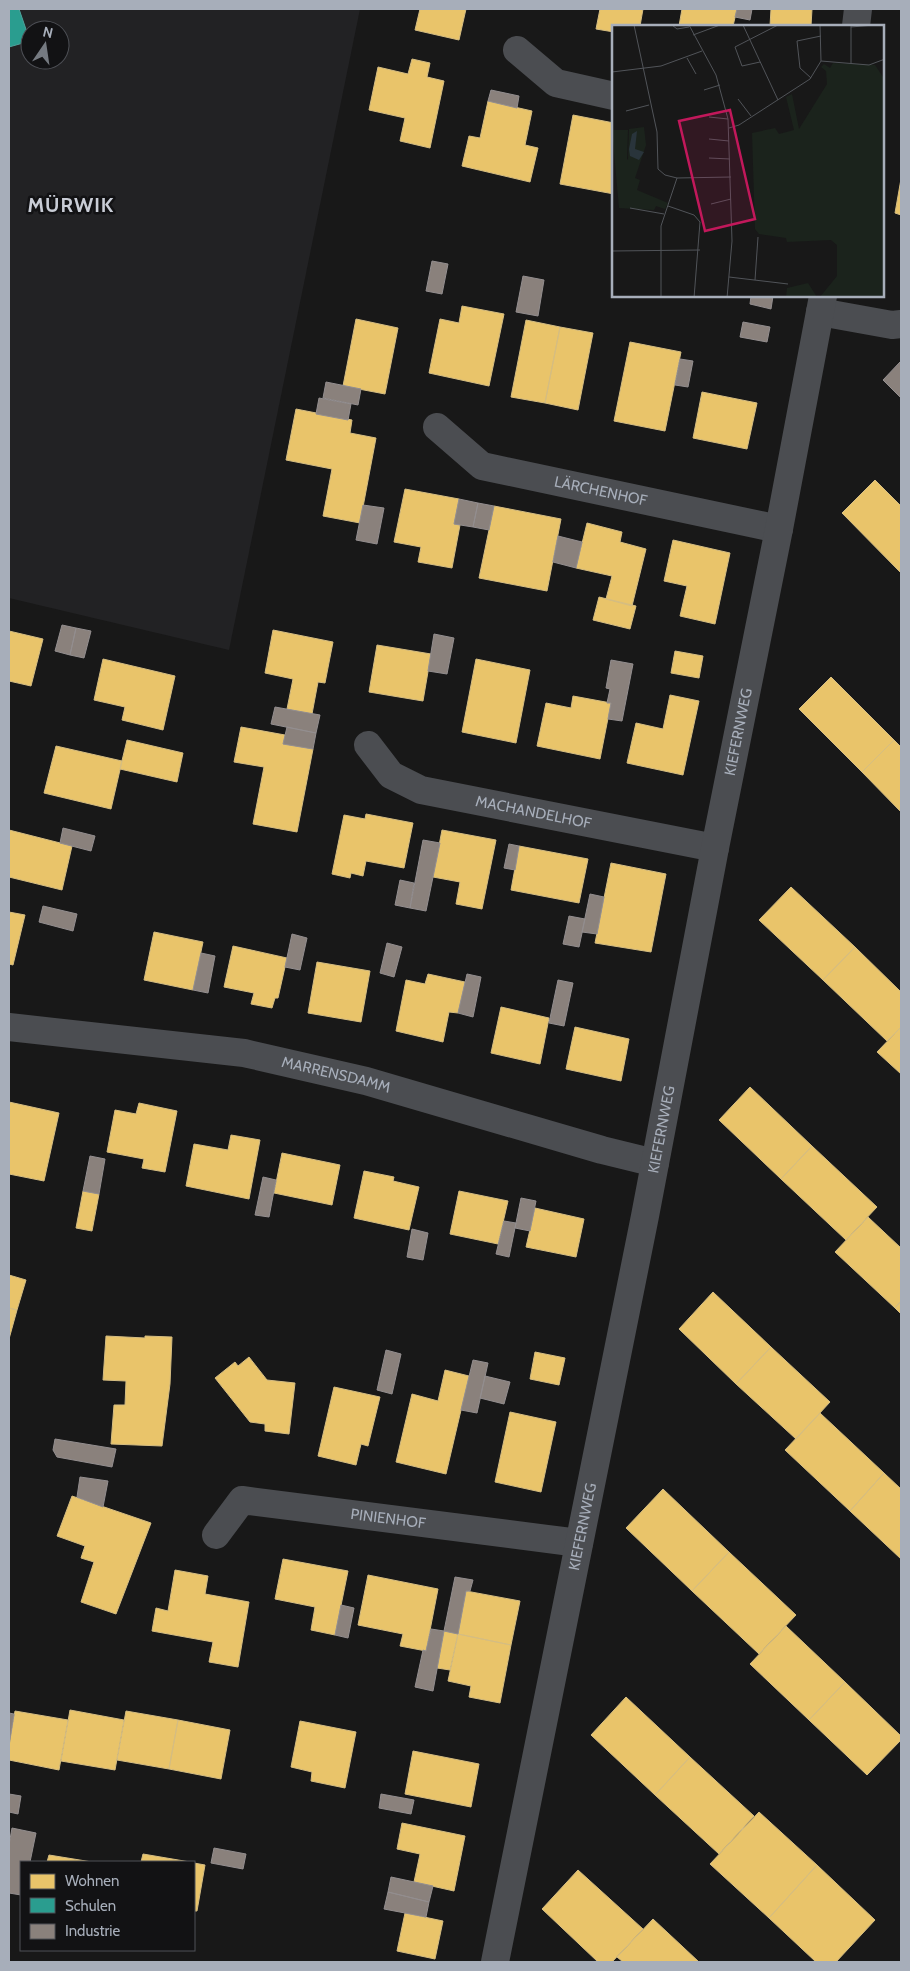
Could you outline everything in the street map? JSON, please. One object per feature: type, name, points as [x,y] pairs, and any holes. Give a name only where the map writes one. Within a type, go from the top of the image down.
[{"type":"street","points":[[856,25],[858,9]]},
{"type":"street","points":[[517,50],[556,83],[612,96]]},
{"type":"street","points":[[821,304],[892,325],[901,324]]},
{"type":"street","name":"KIEFERNWEG","points":[[495,1962],[580,1543],[779,529],[821,304]]},
{"type":"street","name":"LÄRCHENHOF","points":[[437,427],[482,466],[779,529]]},
{"type":"street","name":"MACHANDELHOF","points":[[368,745],[391,775],[421,790],[715,848]]},
{"type":"street","name":"MARRENSDAMM","points":[[9,1027],[244,1053],[366,1081],[602,1150],[654,1163]]},
{"type":"street","name":"PINIENHOF","points":[[216,1535],[242,1500],[580,1543]]},
{"type":"shaded area","points":[[9,9],[360,9],[229,650],[9,598]]},
{"type":"building: Wohnen","points":[[420,9],[466,9],[459,40],[415,30]]},
{"type":"building: Wohnen","points":[[600,9],[643,9],[640,25],[612,25],[612,32],[596,29]]},
{"type":"building: Wohnen","points":[[682,9],[737,9],[733,25],[679,25]]},
{"type":"building: Wohnen","points":[[771,9],[812,9],[811,25],[770,25]]},
{"type":"building: Wohnen","points":[[412,59],[430,63],[427,77],[444,81],[430,148],[400,141],[405,118],[369,110],[378,67],[408,74]]},
{"type":"building: Wohnen","points":[[488,101],[532,111],[525,145],[538,148],[530,182],[462,166],[469,136],[480,138]]},
{"type":"building: Wohnen","points":[[573,115],[612,123],[612,194],[560,184]]},
{"type":"building: Wohnen","points":[[901,179],[901,215],[895,213]]},
{"type":"building: Wohnen","points":[[462,306],[504,314],[489,386],[429,373],[440,319],[459,323]]},
{"type":"building: Wohnen","points":[[356,319],[398,328],[385,394],[343,386]]},
{"type":"building: Wohnen","points":[[526,320],[560,327],[545,403],[511,397]]},
{"type":"building: Wohnen","points":[[560,327],[593,333],[578,410],[545,403]]},
{"type":"building: Wohnen","points":[[630,342],[681,352],[665,431],[614,421]]},
{"type":"building: Wohnen","points":[[702,392],[757,403],[747,449],[693,438]]},
{"type":"building: Wohnen","points":[[296,409],[352,420],[350,433],[376,438],[360,523],[323,516],[332,469],[286,460]]},
{"type":"building: Wohnen","points":[[875,480],[901,506],[901,573],[842,513]]},
{"type":"building: Wohnen","points":[[405,489],[459,499],[454,524],[460,525],[452,568],[418,562],[421,547],[394,542]]},
{"type":"building: Wohnen","points":[[494,506],[561,519],[547,591],[479,578]]},
{"type":"building: Wohnen","points":[[587,523],[622,532],[620,542],[646,549],[632,606],[606,599],[612,576],[576,568]]},
{"type":"building: Wohnen","points":[[673,540],[730,553],[715,624],[680,616],[687,586],[664,581]]},
{"type":"building: Wohnen","points":[[599,597],[636,606],[630,629],[593,620]]},
{"type":"building: Wohnen","points":[[273,630],[333,642],[325,683],[318,682],[312,714],[287,709],[293,679],[265,673]]},
{"type":"building: Wohnen","points":[[9,631],[43,639],[31,686],[9,681]]},
{"type":"building: Wohnen","points":[[377,645],[431,654],[423,701],[369,692]]},
{"type":"building: Wohnen","points":[[675,651],[703,656],[699,678],[671,673]]},
{"type":"building: Wohnen","points":[[103,659],[175,676],[163,730],[122,720],[125,707],[94,700]]},
{"type":"building: Wohnen","points":[[476,659],[530,670],[516,743],[462,732]]},
{"type":"building: Wohnen","points":[[831,677],[894,740],[862,772],[799,709]]},
{"type":"building: Wohnen","points":[[670,695],[699,701],[683,775],[627,763],[636,723],[663,729]]},
{"type":"building: Wohnen","points":[[573,696],[611,703],[600,759],[537,746],[546,703],[571,708]]},
{"type":"building: Wohnen","points":[[241,727],[285,735],[283,744],[313,749],[297,832],[253,824],[264,767],[234,762]]},
{"type":"building: Wohnen","points":[[127,740],[183,753],[177,782],[120,769]]},
{"type":"building: Wohnen","points":[[894,740],[901,747],[901,812],[862,772]]},
{"type":"building: Wohnen","points":[[56,746],[122,761],[111,809],[44,793]]},
{"type":"building: Wohnen","points":[[366,814],[413,823],[404,868],[366,861],[363,876],[351,873],[350,878],[332,874],[344,815],[365,819]]},
{"type":"building: Wohnen","points":[[9,830],[72,846],[62,890],[9,877]]},
{"type":"building: Wohnen","points":[[442,830],[496,840],[482,909],[456,904],[460,882],[433,877]]},
{"type":"building: Wohnen","points":[[519,846],[588,859],[579,903],[511,890]]},
{"type":"building: Wohnen","points":[[611,863],[666,874],[651,952],[595,943]]},
{"type":"building: Wohnen","points":[[791,887],[855,947],[823,980],[759,920]]},
{"type":"building: Wohnen","points":[[9,912],[25,915],[13,965],[9,964]]},
{"type":"building: Wohnen","points":[[154,932],[203,942],[193,990],[144,980]]},
{"type":"building: Wohnen","points":[[233,946],[287,958],[278,998],[275,998],[272,1008],[251,1004],[254,993],[224,987]]},
{"type":"building: Wohnen","points":[[855,947],[901,992],[901,1027],[887,1041],[823,980]]},
{"type":"building: Wohnen","points":[[317,962],[370,971],[361,1022],[308,1013]]},
{"type":"building: Wohnen","points":[[428,974],[465,982],[458,1013],[449,1012],[443,1042],[396,1031],[406,980],[425,984]]},
{"type":"building: Wohnen","points":[[501,1007],[549,1018],[540,1064],[491,1053]]},
{"type":"building: Wohnen","points":[[575,1027],[629,1039],[621,1081],[566,1069]]},
{"type":"building: Wohnen","points":[[901,1027],[901,1074],[877,1052]]},
{"type":"building: Wohnen","points":[[750,1087],[812,1146],[781,1179],[719,1120]]},
{"type":"building: Wohnen","points":[[9,1102],[59,1113],[44,1181],[9,1174]]},
{"type":"building: Wohnen","points":[[139,1103],[177,1111],[165,1172],[142,1168],[144,1159],[107,1152],[115,1110],[136,1114]]},
{"type":"building: Wohnen","points":[[231,1135],[260,1140],[249,1199],[186,1186],[194,1144],[228,1150]]},
{"type":"building: Wohnen","points":[[812,1146],[877,1207],[846,1240],[781,1179]]},
{"type":"building: Wohnen","points":[[282,1153],[340,1165],[332,1205],[274,1193]]},
{"type":"building: Wohnen","points":[[364,1171],[394,1177],[393,1181],[419,1187],[409,1230],[354,1218]]},
{"type":"building: Wohnen","points":[[83,1191],[99,1194],[92,1231],[76,1228]]},
{"type":"building: Wohnen","points":[[459,1191],[508,1201],[498,1244],[450,1234]]},
{"type":"building: Wohnen","points":[[535,1208],[584,1219],[576,1257],[526,1247]]},
{"type":"building: Wohnen","points":[[868,1217],[901,1248],[901,1301],[895,1308],[835,1252]]},
{"type":"building: Wohnen","points":[[9,1275],[26,1280],[17,1310],[9,1308]]},
{"type":"building: Wohnen","points":[[713,1292],[771,1347],[736,1384],[679,1329]]},
{"type":"building: Wohnen","points":[[901,1301],[901,1314],[895,1308]]},
{"type":"building: Wohnen","points":[[9,1308],[17,1310],[9,1339]]},
{"type":"building: Wohnen","points":[[106,1336],[172,1337],[170,1384],[162,1446],[111,1444],[114,1405],[125,1405],[126,1381],[103,1380]]},
{"type":"building: Wohnen","points":[[771,1347],[830,1402],[796,1439],[736,1384]]},
{"type":"building: Wohnen","points":[[535,1352],[565,1358],[559,1385],[530,1379]]},
{"type":"building: Wohnen","points":[[249,1357],[267,1380],[295,1383],[289,1434],[265,1431],[265,1424],[250,1422],[215,1378],[235,1362],[238,1366]]},
{"type":"building: Wohnen","points":[[445,1370],[469,1376],[446,1474],[396,1462],[412,1394],[438,1401]]},
{"type":"building: Wohnen","points":[[334,1387],[380,1397],[368,1446],[361,1444],[356,1465],[318,1456]]},
{"type":"building: Wohnen","points":[[510,1412],[556,1422],[541,1492],[495,1482]]},
{"type":"building: Wohnen","points":[[820,1413],[884,1473],[850,1511],[785,1450]]},
{"type":"building: Wohnen","points":[[884,1473],[901,1489],[901,1559],[850,1511]]},
{"type":"building: Wohnen","points":[[663,1489],[729,1552],[692,1591],[626,1528]]},
{"type":"building: Wohnen","points":[[72,1496],[151,1523],[116,1614],[81,1602],[94,1562],[81,1558],[85,1546],[57,1536]]},
{"type":"building: Wohnen","points":[[729,1552],[796,1615],[759,1654],[692,1591]]},
{"type":"building: Wohnen","points":[[283,1559],[348,1571],[335,1635],[311,1630],[315,1607],[275,1599]]},
{"type":"building: Wohnen","points":[[175,1570],[208,1576],[205,1594],[249,1602],[238,1667],[209,1662],[213,1642],[152,1631],[156,1608],[168,1611]]},
{"type":"building: Wohnen","points":[[368,1575],[438,1589],[426,1651],[400,1646],[403,1634],[358,1625]]},
{"type":"building: Wohnen","points":[[466,1591],[520,1601],[511,1645],[458,1634]]},
{"type":"building: Wohnen","points":[[786,1626],[845,1682],[809,1720],[750,1664]]},
{"type":"building: Wohnen","points":[[444,1631],[458,1634],[450,1670],[437,1668]]},
{"type":"building: Wohnen","points":[[458,1634],[511,1645],[500,1703],[469,1697],[471,1686],[448,1681]]},
{"type":"building: Wohnen","points":[[845,1682],[901,1736],[901,1740],[867,1775],[809,1720]]},
{"type":"building: Wohnen","points":[[626,1697],[690,1757],[655,1795],[591,1735]]},
{"type":"building: Wohnen","points":[[70,1710],[124,1720],[115,1770],[61,1761]]},
{"type":"building: Wohnen","points":[[15,1711],[68,1720],[59,1770],[9,1760],[9,1746]]},
{"type":"building: Wohnen","points":[[126,1711],[178,1720],[169,1769],[117,1760]]},
{"type":"building: Wohnen","points":[[178,1720],[230,1730],[221,1779],[169,1769]]},
{"type":"building: Wohnen","points":[[300,1721],[356,1732],[345,1788],[311,1781],[312,1772],[291,1767]]},
{"type":"building: Wohnen","points":[[413,1751],[479,1764],[471,1807],[405,1794]]},
{"type":"building: Wohnen","points":[[690,1757],[754,1816],[719,1854],[655,1795]]},
{"type":"building: Wohnen","points":[[759,1812],[817,1865],[769,1918],[710,1864]]},
{"type":"building: Wohnen","points":[[402,1823],[465,1836],[454,1891],[414,1882],[420,1854],[397,1849]]},
{"type":"building: Wohnen","points":[[143,1854],[184,1861],[141,1861]]},
{"type":"building: Wohnen","points":[[49,1855],[86,1861],[47,1861]]},
{"type":"building: Wohnen","points":[[195,1863],[205,1865],[197,1911],[195,1911]]},
{"type":"building: Wohnen","points":[[817,1865],[875,1920],[836,1962],[816,1962],[769,1918]]},
{"type":"building: Wohnen","points":[[578,1870],[643,1929],[612,1962],[598,1962],[542,1909]]},
{"type":"building: Wohnen","points":[[405,1913],[443,1921],[435,1959],[397,1951]]},
{"type":"building: Wohnen","points":[[653,1919],[699,1962],[623,1962],[617,1957]]},
{"type":"building: Schulen","points":[[9,9],[19,9],[23,20],[20,20],[20,44],[9,47]]},
{"type":"building: Industrie","points":[[737,9],[752,9],[750,20],[735,17]]},
{"type":"building: Industrie","points":[[491,90],[519,96],[517,108],[488,101]]},
{"type":"building: Industrie","points":[[432,261],[448,264],[442,294],[426,291]]},
{"type":"building: Industrie","points":[[523,276],[544,280],[538,316],[516,312]]},
{"type":"building: Industrie","points":[[751,298],[773,298],[771,309],[750,304]]},
{"type":"building: Industrie","points":[[743,322],[770,327],[767,342],[740,337]]},
{"type":"building: Industrie","points":[[680,359],[693,361],[688,387],[675,385]]},
{"type":"building: Industrie","points":[[901,362],[901,398],[883,380]]},
{"type":"building: Industrie","points":[[326,382],[361,389],[358,405],[323,398]]},
{"type":"building: Industrie","points":[[319,398],[351,404],[348,420],[316,414]]},
{"type":"building: Industrie","points":[[459,499],[478,503],[473,527],[454,524]]},
{"type":"building: Industrie","points":[[478,503],[494,506],[489,530],[473,527]]},
{"type":"building: Industrie","points":[[363,505],[384,508],[377,544],[356,540]]},
{"type":"building: Industrie","points":[[558,536],[582,542],[576,568],[553,562]]},
{"type":"building: Industrie","points":[[62,625],[76,628],[70,655],[55,651]]},
{"type":"building: Industrie","points":[[76,628],[91,631],[84,658],[70,655]]},
{"type":"building: Industrie","points":[[434,634],[454,638],[447,674],[428,671]]},
{"type":"building: Industrie","points":[[611,660],[633,664],[622,721],[608,719],[611,703],[607,703],[610,689],[606,688]]},
{"type":"building: Industrie","points":[[275,707],[320,715],[316,733],[271,724]]},
{"type":"building: Industrie","points":[[287,727],[316,733],[313,749],[283,744]]},
{"type":"building: Industrie","points":[[63,828],[95,836],[91,851],[60,843]]},
{"type":"building: Industrie","points":[[423,840],[440,843],[426,911],[410,908]]},
{"type":"building: Industrie","points":[[509,844],[519,846],[515,870],[504,868]]},
{"type":"building: Industrie","points":[[400,880],[414,883],[410,908],[395,905]]},
{"type":"building: Industrie","points":[[590,894],[604,897],[597,934],[582,932]]},
{"type":"building: Industrie","points":[[43,906],[77,914],[73,931],[39,922]]},
{"type":"building: Industrie","points":[[569,916],[585,919],[579,947],[563,944]]},
{"type":"building: Industrie","points":[[292,934],[307,938],[300,970],[285,967]]},
{"type":"building: Industrie","points":[[387,943],[402,947],[394,977],[380,973]]},
{"type":"building: Industrie","points":[[201,953],[215,956],[208,993],[193,990]]},
{"type":"building: Industrie","points":[[467,974],[481,977],[473,1017],[458,1013]]},
{"type":"building: Industrie","points":[[558,980],[573,983],[564,1026],[549,1023]]},
{"type":"building: Industrie","points":[[90,1156],[105,1159],[99,1194],[83,1191]]},
{"type":"building: Industrie","points":[[263,1177],[276,1180],[269,1217],[255,1215]]},
{"type":"building: Industrie","points":[[521,1198],[536,1201],[530,1231],[515,1228]]},
{"type":"building: Industrie","points":[[504,1221],[516,1223],[509,1257],[496,1254]]},
{"type":"building: Industrie","points":[[412,1229],[428,1233],[423,1260],[407,1257]]},
{"type":"building: Industrie","points":[[386,1350],[401,1354],[392,1394],[377,1390]]},
{"type":"building: Industrie","points":[[473,1360],[488,1363],[477,1413],[461,1410]]},
{"type":"building: Industrie","points":[[485,1376],[510,1382],[504,1404],[480,1398]]},
{"type":"building: Industrie","points":[[55,1439],[116,1449],[112,1467],[57,1457],[53,1450]]},
{"type":"building: Industrie","points":[[80,1477],[108,1481],[103,1507],[77,1497]]},
{"type":"building: Industrie","points":[[455,1577],[473,1580],[470,1591],[466,1591],[458,1634],[444,1631]]},
{"type":"building: Industrie","points":[[341,1605],[354,1608],[348,1638],[335,1635]]},
{"type":"building: Industrie","points":[[431,1629],[444,1631],[433,1691],[415,1687],[423,1650],[426,1651]]},
{"type":"building: Industrie","points":[[9,1713],[14,1714],[9,1746]]},
{"type":"building: Industrie","points":[[9,1794],[21,1796],[18,1814],[9,1812]]},
{"type":"building: Industrie","points":[[381,1794],[414,1800],[411,1814],[379,1808]]},
{"type":"building: Industrie","points":[[12,1828],[36,1833],[30,1861],[20,1861],[20,1895],[9,1893],[9,1845]]},
{"type":"building: Industrie","points":[[214,1848],[246,1854],[243,1869],[211,1863]]},
{"type":"building: Industrie","points":[[391,1877],[433,1886],[429,1902],[388,1892]]},
{"type":"building: Industrie","points":[[388,1892],[429,1902],[426,1917],[384,1909]]},
{"type":"district","name":"MÜRWIK","points":[[71,205]]}]
